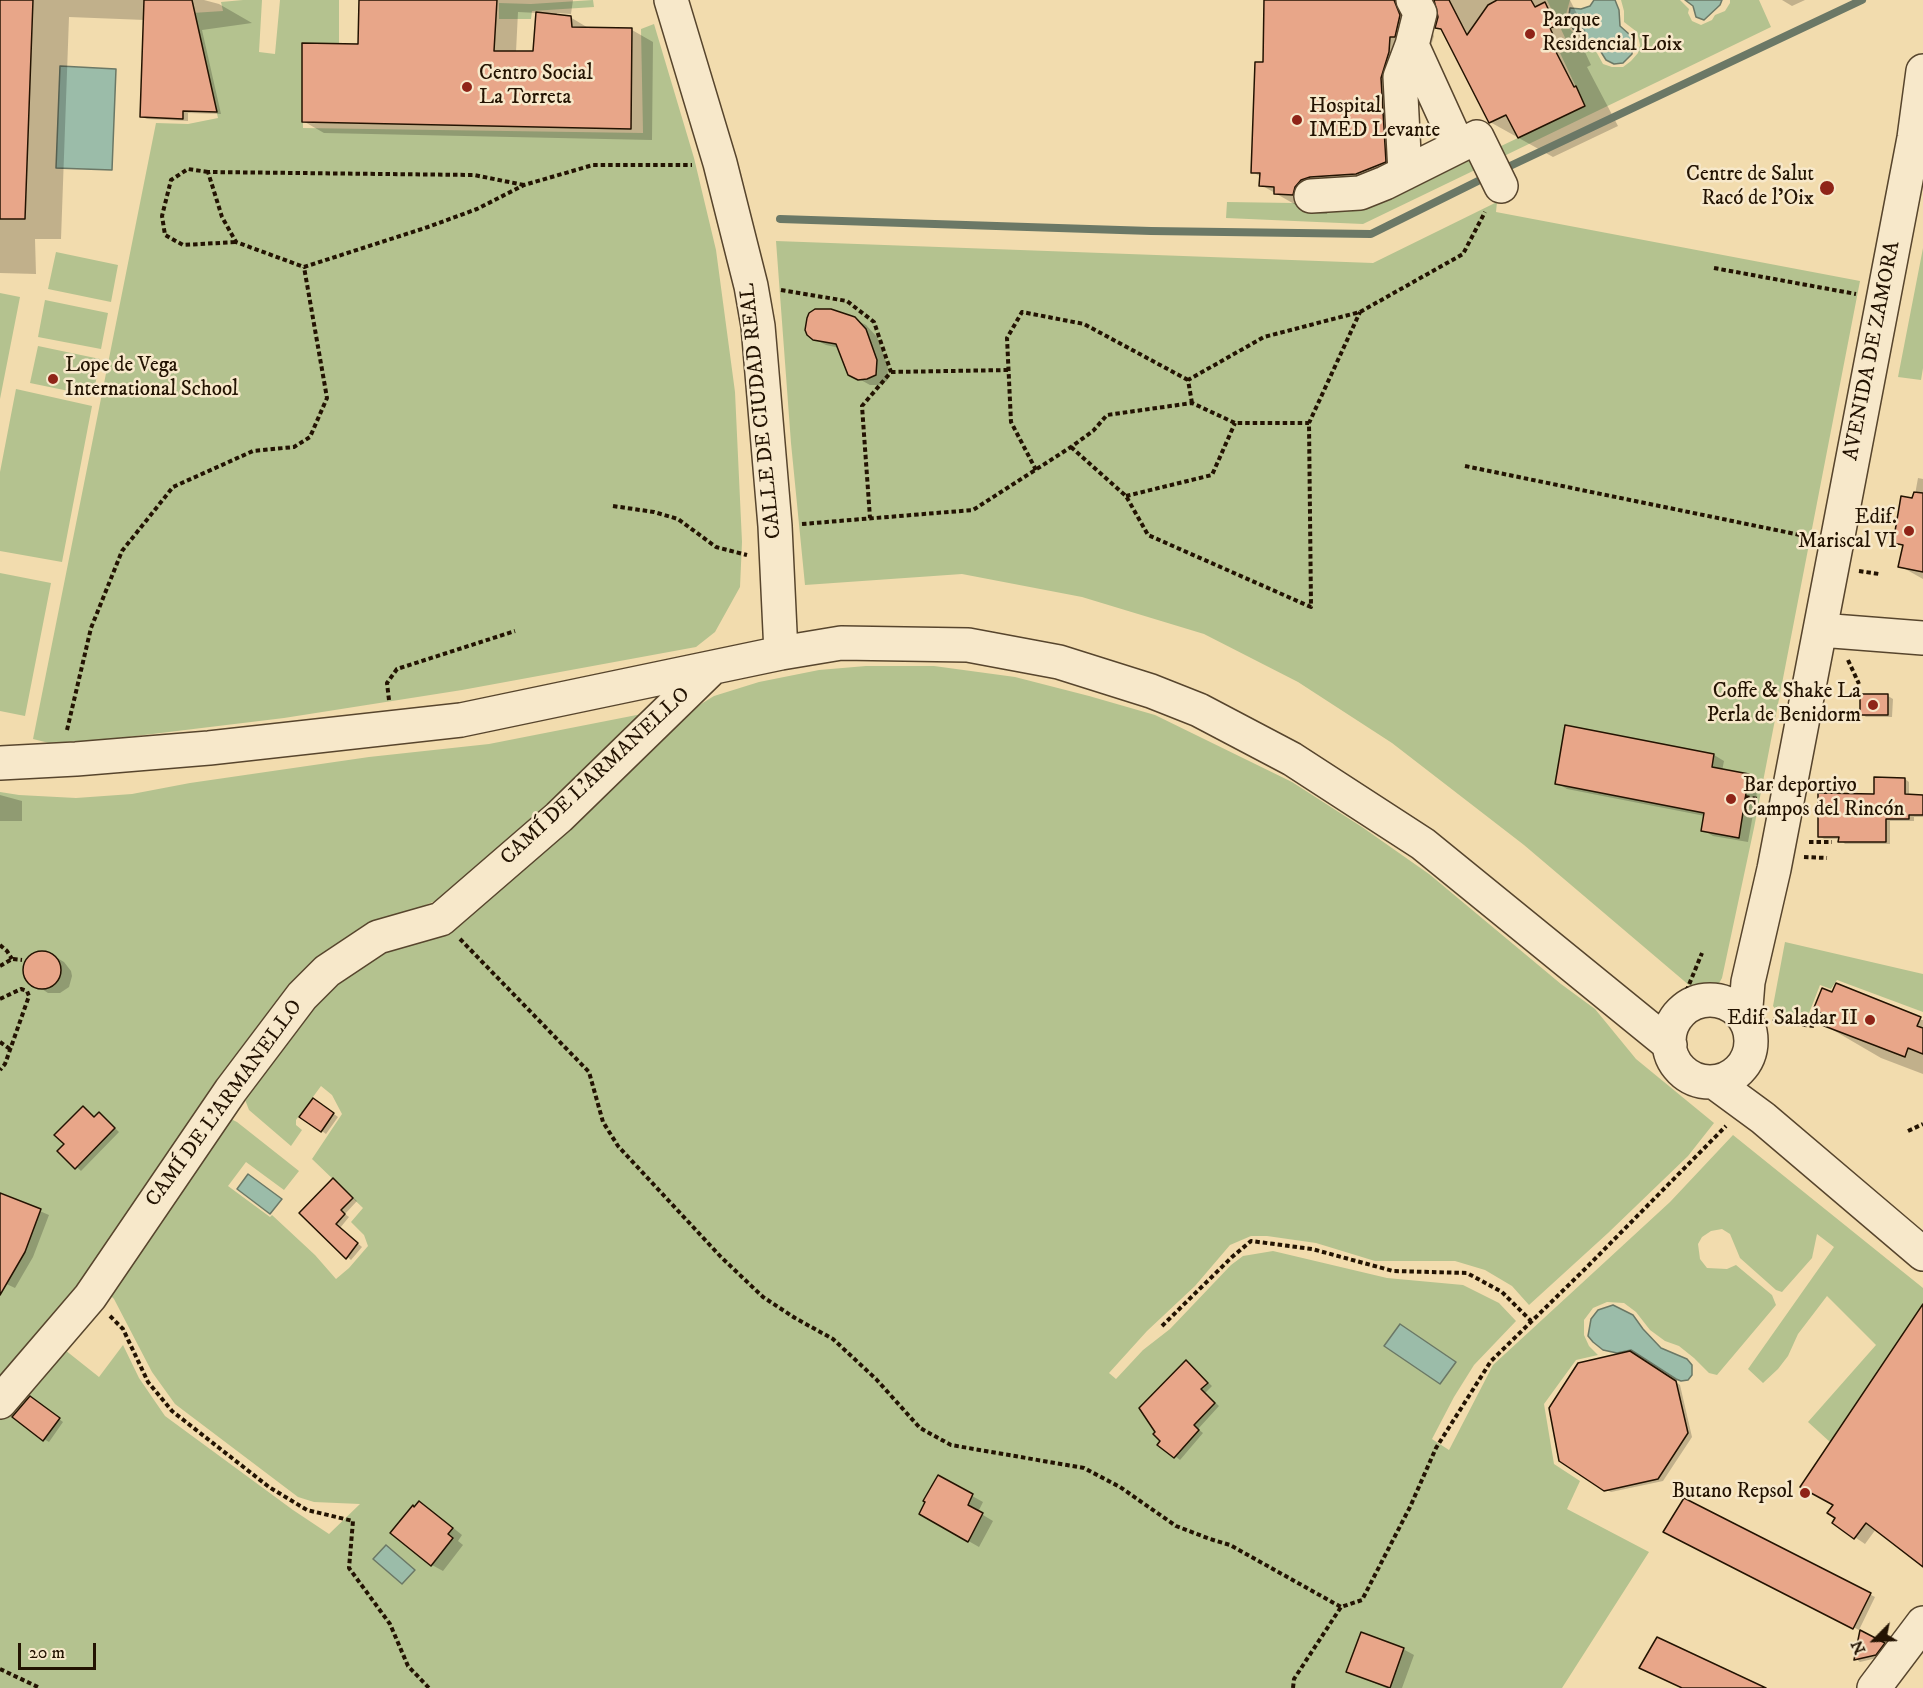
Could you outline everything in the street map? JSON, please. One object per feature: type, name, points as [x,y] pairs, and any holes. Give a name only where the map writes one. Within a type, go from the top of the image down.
[{"type":"street","name":"CALLE DE CIUDAD REAL","points":[[671,0],[720,163],[751,286],[758,326],[775,526],[781,653]]},
{"type":"street","points":[[1405,173],[1400,77],[1412,45],[1417,7]]},
{"type":"street","points":[[1417,7],[1465,135]]},
{"type":"street","points":[[1412,45],[1465,135]]},
{"type":"street","name":"AVENIDA DE ZAMORA","points":[[1722,1004],[1774,869],[1884,300],[1914,138],[1923,71]]},
{"type":"street","points":[[1311,196],[1360,193],[1405,173],[1465,135],[1478,137],[1491,185]]},
{"type":"street","points":[[1820,630],[1923,638]]},
{"type":"street","points":[[0,763],[209,748],[461,720],[781,653],[841,643],[968,645],[1059,662],[1151,691],[1199,710],[1292,759],[1423,844],[1635,1015],[1668,1059]]},
{"type":"street","name":"CAMÍ DE L'ARMANELLO","points":[[0,1402],[90,1297],[231,1090],[302,996],[327,971],[378,937],[441,919],[559,817],[711,669]]},
{"type":"street","points":[[1635,1015],[1722,1004]]},
{"type":"street","points":[[1668,1059],[1671,1031],[1676,1019],[1722,1004]]},
{"type":"street","points":[[1722,1004],[1750,1031],[1751,1045],[1745,1063],[1741,1118]]},
{"type":"street","points":[[1668,1059],[1673,1058],[1680,1069],[1704,1082],[1703,1089]]},
{"type":"street","points":[[1703,1089],[1730,1077],[1745,1063]]},
{"type":"street","points":[[1703,1089],[1923,1254]]},
{"type":"street","points":[[1874,1688],[1923,1623]]},
{"type":"path","points":[[524,186],[474,175],[208,172],[188,169],[171,180],[162,216],[165,235],[183,245],[236,242],[304,267],[438,223],[524,186],[592,165],[720,163]]},
{"type":"path","points":[[208,172],[222,218],[236,242]]},
{"type":"path","points":[[1188,381],[1264,337],[1360,312],[1463,254],[1491,185]]},
{"type":"path","points":[[60,760],[91,628],[122,551],[173,488],[253,451],[294,447],[310,437],[327,398],[304,267]]},
{"type":"path","points":[[1714,268],[1884,300]]},
{"type":"path","points":[[751,286],[846,301],[874,322],[891,372]]},
{"type":"path","points":[[1036,470],[1011,422],[1007,338],[1022,312],[1084,324],[1188,381]]},
{"type":"path","points":[[1071,447],[1126,496],[1148,535],[1311,607],[1309,423],[1360,312]]},
{"type":"path","points":[[870,518],[862,406],[891,372],[1009,370]]},
{"type":"path","points":[[1188,381],[1192,403]]},
{"type":"path","points":[[775,526],[973,510],[1071,447],[1093,431],[1107,415],[1192,403],[1235,423],[1309,423]]},
{"type":"path","points":[[1126,496],[1212,475],[1235,423]]},
{"type":"path","points":[[1465,466],[1837,541]]},
{"type":"path","points":[[613,506],[654,512],[678,519],[716,547],[777,563]]},
{"type":"path","points":[[395,727],[387,683],[397,669],[515,631]]},
{"type":"path","points":[[441,919],[589,1072],[603,1122],[618,1146],[721,1257],[763,1297],[833,1339],[876,1380],[920,1428],[951,1445],[1084,1468],[1120,1487],[1176,1526],[1230,1545],[1341,1606]]},
{"type":"path","points":[[0,945],[12,959]]},
{"type":"path","points":[[1702,953],[1686,992],[1780,1022],[1814,1026]]},
{"type":"path","points":[[0,966],[12,959],[22,960]]},
{"type":"path","points":[[0,999],[21,990],[27,991],[29,996],[5,1064],[0,1070]]},
{"type":"path","points":[[0,1042],[10,1050]]},
{"type":"path","points":[[1668,1059],[1703,1089]]},
{"type":"path","points":[[1719,1117],[1741,1118]]},
{"type":"path","points":[[1293,1688],[1294,1678],[1341,1606],[1362,1600],[1410,1507],[1436,1448],[1491,1361],[1741,1118]]},
{"type":"path","points":[[1908,1131],[1923,1124]]},
{"type":"path","points":[[1162,1326],[1251,1241],[1312,1249],[1393,1271],[1467,1273],[1502,1292],[1530,1321]]},
{"type":"path","points":[[90,1297],[123,1329],[148,1382],[172,1411],[269,1486],[307,1510],[353,1521],[349,1568],[390,1624],[408,1666],[429,1688]]},
{"type":"path","points":[[0,1669],[40,1688]]},
{"type":"green space","points":[[262,0],[259,52],[275,54],[280,0],[339,0],[339,44],[302,43],[303,128],[643,133],[641,29],[654,24],[694,158],[716,250],[735,392],[742,542],[740,587],[715,632],[696,647],[462,690],[284,718],[103,740],[49,743],[33,739],[156,123],[188,124],[218,118],[201,41],[192,13],[223,11],[221,2]]},
{"type":"green space","points":[[593,0],[594,7],[532,11],[531,19],[499,19],[499,3],[531,4]]},
{"type":"green space","points":[[1547,0],[1570,0],[1565,18],[1569,28],[1578,38],[1592,44],[1603,64],[1612,67],[1623,67],[1631,61],[1638,53],[1640,45],[1637,32],[1624,22],[1621,0],[1680,0],[1689,9],[1688,13],[1692,21],[1701,25],[1725,11],[1730,0],[1759,0],[1771,27],[1504,156],[1499,147],[1585,106],[1560,53],[1570,48]]},
{"type":"green space","points":[[1467,154],[1475,170],[1363,224],[1226,218],[1227,202],[1359,204]]},
{"type":"green space","points":[[1497,202],[1496,212],[1860,281],[1754,828],[1722,978],[1718,985],[1708,990],[1697,992],[1524,845],[1392,743],[1298,682],[1204,634],[1082,597],[962,574],[805,585],[791,443],[776,241],[1373,263]]},
{"type":"green space","points":[[1923,248],[1923,368],[1921,380],[1898,377]]},
{"type":"green space","points":[[56,252],[118,265],[111,302],[48,289]]},
{"type":"green space","points":[[0,293],[20,297],[0,399]]},
{"type":"green space","points":[[45,300],[108,313],[101,349],[38,337]]},
{"type":"green space","points":[[38,346],[100,359],[93,396],[30,383]]},
{"type":"green space","points":[[16,389],[92,406],[62,562],[0,551],[0,472]]},
{"type":"green space","points":[[0,573],[51,583],[25,716],[0,711]]},
{"type":"green space","points":[[866,666],[934,666],[1015,677],[1089,696],[1155,715],[1292,782],[1429,874],[1561,984],[1595,1009],[1636,1059],[1714,1123],[1688,1156],[1529,1305],[1512,1286],[1485,1270],[1455,1261],[1375,1261],[1316,1243],[1251,1236],[1230,1245],[1195,1286],[1147,1331],[1109,1373],[1116,1379],[1143,1350],[1170,1329],[1231,1265],[1243,1256],[1273,1251],[1387,1278],[1463,1285],[1499,1303],[1516,1321],[1474,1365],[1432,1439],[1449,1450],[1493,1365],[1670,1202],[1733,1135],[1923,1288],[1923,1304],[1830,1442],[1808,1422],[1876,1345],[1827,1296],[1798,1334],[1788,1356],[1763,1383],[1748,1369],[1834,1247],[1817,1234],[1812,1258],[1782,1292],[1776,1290],[1740,1258],[1730,1234],[1722,1229],[1711,1231],[1702,1237],[1698,1244],[1700,1259],[1707,1268],[1727,1269],[1736,1265],[1772,1295],[1776,1305],[1717,1375],[1709,1373],[1679,1346],[1665,1341],[1650,1330],[1636,1312],[1624,1303],[1607,1302],[1593,1308],[1584,1320],[1584,1335],[1589,1346],[1598,1355],[1576,1360],[1544,1404],[1554,1464],[1580,1481],[1567,1509],[1649,1552],[1562,1688],[0,1688],[0,1417],[65,1350],[99,1377],[123,1345],[139,1378],[165,1416],[329,1534],[360,1504],[314,1502],[298,1497],[175,1404],[152,1372],[114,1299],[106,1291],[231,1119],[299,1171],[284,1190],[246,1162],[228,1186],[270,1217],[272,1215],[315,1255],[336,1279],[368,1246],[364,1235],[351,1222],[363,1208],[312,1159],[342,1114],[332,1095],[321,1086],[296,1120],[296,1125],[302,1130],[291,1146],[249,1110],[244,1097],[333,981],[675,720],[714,696],[759,682],[819,670]]},
{"type":"green space","points":[[652,712],[462,890],[372,927],[90,1280],[0,1387],[0,792],[76,798],[132,794],[190,783],[369,757],[489,744]]},
{"type":"green space","points":[[1785,942],[1923,974],[1923,1012],[1837,980],[1831,989],[1820,985],[1806,1021],[1783,1018],[1773,1006]]},
{"type":"shaded area","points":[[1594,0],[1615,0],[1619,10],[1620,26],[1633,40],[1632,54],[1623,63],[1614,64],[1606,60],[1596,44],[1573,29],[1569,15],[1570,8],[1581,9],[1590,6]]},
{"type":"shaded area","points":[[1685,0],[1722,0],[1720,5],[1704,20],[1696,17],[1693,6]]},
{"type":"shaded area","points":[[60,66],[116,69],[112,170],[56,168]]},
{"type":"shaded area","points":[[248,1174],[282,1199],[270,1214],[237,1189]]},
{"type":"shaded area","points":[[1613,1305],[1633,1315],[1661,1348],[1687,1359],[1692,1365],[1692,1375],[1688,1380],[1676,1379],[1631,1350],[1617,1353],[1603,1350],[1593,1342],[1588,1336],[1591,1319],[1598,1310]]},
{"type":"shaded area","points":[[1400,1324],[1456,1362],[1440,1384],[1384,1346]]},
{"type":"shaded area","points":[[386,1545],[415,1570],[402,1584],[373,1559]]},
{"type":"building","points":[[0,0],[33,0],[25,219],[0,219]]},
{"type":"building","points":[[144,0],[192,0],[217,112],[183,111],[183,119],[140,117]]},
{"type":"building","name":"Centro Social La Torreta","points":[[359,0],[497,0],[494,51],[533,51],[536,12],[571,16],[572,27],[632,28],[631,129],[302,122],[302,43],[358,44]]},
{"type":"building","name":"Hospital IMED Levante","points":[[1264,0],[1394,0],[1400,15],[1395,37],[1390,37],[1389,52],[1381,78],[1386,162],[1356,174],[1310,177],[1301,180],[1295,187],[1293,195],[1274,194],[1274,187],[1259,186],[1260,173],[1251,173],[1255,62],[1263,62]]},
{"type":"building","points":[[1434,0],[1449,0],[1467,35],[1488,5],[1497,0],[1531,0],[1535,7],[1545,2],[1556,26],[1550,28],[1558,46],[1554,48],[1585,106],[1518,138],[1506,115],[1489,123],[1441,29],[1435,28],[1438,17]]},
{"type":"building","points":[[815,309],[831,309],[855,317],[866,329],[877,360],[876,375],[858,380],[848,375],[836,344],[813,340],[807,335],[805,330],[807,318],[809,313]]},
{"type":"building","name":"Edif. Mariscal VI","points":[[1914,492],[1923,493],[1923,572],[1898,567],[1903,545],[1893,543],[1901,496],[1912,498]]},
{"type":"building","points":[[1860,694],[1888,694],[1888,715],[1860,715]]},
{"type":"building","points":[[1565,725],[1714,754],[1712,767],[1749,774],[1739,838],[1701,831],[1704,813],[1555,784]]},
{"type":"building","points":[[1874,777],[1905,778],[1905,794],[1923,795],[1923,815],[1909,815],[1909,819],[1886,819],[1886,842],[1838,842],[1839,837],[1818,837],[1818,793],[1874,794]]},
{"type":"building","points":[[42,951],[56,956],[61,970],[56,984],[42,989],[28,984],[23,970],[28,956]]},
{"type":"building","name":"Edif. Saladar II","points":[[1836,983],[1921,1017],[1917,1026],[1923,1028],[1923,1054],[1908,1048],[1905,1057],[1819,1024],[1824,1014],[1813,1010],[1822,988],[1832,992]]},
{"type":"building","points":[[313,1098],[334,1113],[321,1132],[299,1117]]},
{"type":"building","points":[[83,1106],[94,1117],[99,1112],[115,1128],[75,1169],[57,1151],[64,1144],[54,1135]]},
{"type":"building","points":[[333,1178],[353,1198],[341,1210],[345,1214],[336,1224],[358,1243],[346,1259],[299,1213]]},
{"type":"building","points":[[0,1193],[41,1209],[25,1252],[0,1295]]},
{"type":"building","points":[[1923,1304],[1923,1567],[1866,1523],[1854,1539],[1832,1523],[1835,1518],[1827,1513],[1833,1505],[1800,1487]]},
{"type":"building","points":[[1630,1351],[1676,1381],[1688,1433],[1658,1479],[1604,1491],[1559,1461],[1549,1408],[1578,1363]]},
{"type":"building","points":[[1186,1360],[1208,1383],[1201,1389],[1215,1403],[1194,1425],[1199,1430],[1174,1458],[1157,1445],[1160,1441],[1153,1434],[1155,1432],[1139,1408]]},
{"type":"building","points":[[30,1396],[60,1418],[43,1441],[12,1417]]},
{"type":"building","points":[[938,1475],[973,1494],[968,1505],[983,1513],[968,1542],[919,1514],[925,1502],[923,1501]]},
{"type":"building","points":[[1684,1498],[1871,1593],[1853,1629],[1663,1532]]},
{"type":"building","points":[[419,1501],[453,1528],[448,1534],[453,1538],[431,1566],[390,1533]]},
{"type":"building","points":[[1860,1630],[1885,1643],[1876,1655],[1854,1660]]},
{"type":"building","points":[[1361,1632],[1404,1648],[1390,1688],[1346,1672]]},
{"type":"building","points":[[1657,1637],[1766,1688],[1682,1688],[1639,1668]]},
{"type":"waterway","points":[[1510,166],[1862,0]]},
{"type":"waterway","points":[[780,219],[1151,231],[1371,234],[1478,181]]},
{"type":"place","name":"Parque Residencial Loix","points":[[1530,34]]},
{"type":"place","name":"Centro Social La Torreta","points":[[467,87]]},
{"type":"place","name":"Hospital IMED Levante","points":[[1297,120]]},
{"type":"place","name":"Centre de Salut Racó de l'Oix","points":[[1827,188]]},
{"type":"place","name":"Lope de Vega International School","points":[[53,379]]},
{"type":"place","name":"Edif. Mariscal VI","points":[[1909,531]]},
{"type":"place","name":"Coffe & Shake La Perla de Benidorm","points":[[1873,705]]},
{"type":"place","name":"Bar deportivo Campos del Rincón","points":[[1731,799]]},
{"type":"place","name":"Edif. Saladar II","points":[[1870,1020]]},
{"type":"place","name":"Butano Repsol","points":[[1805,1493]]}]
